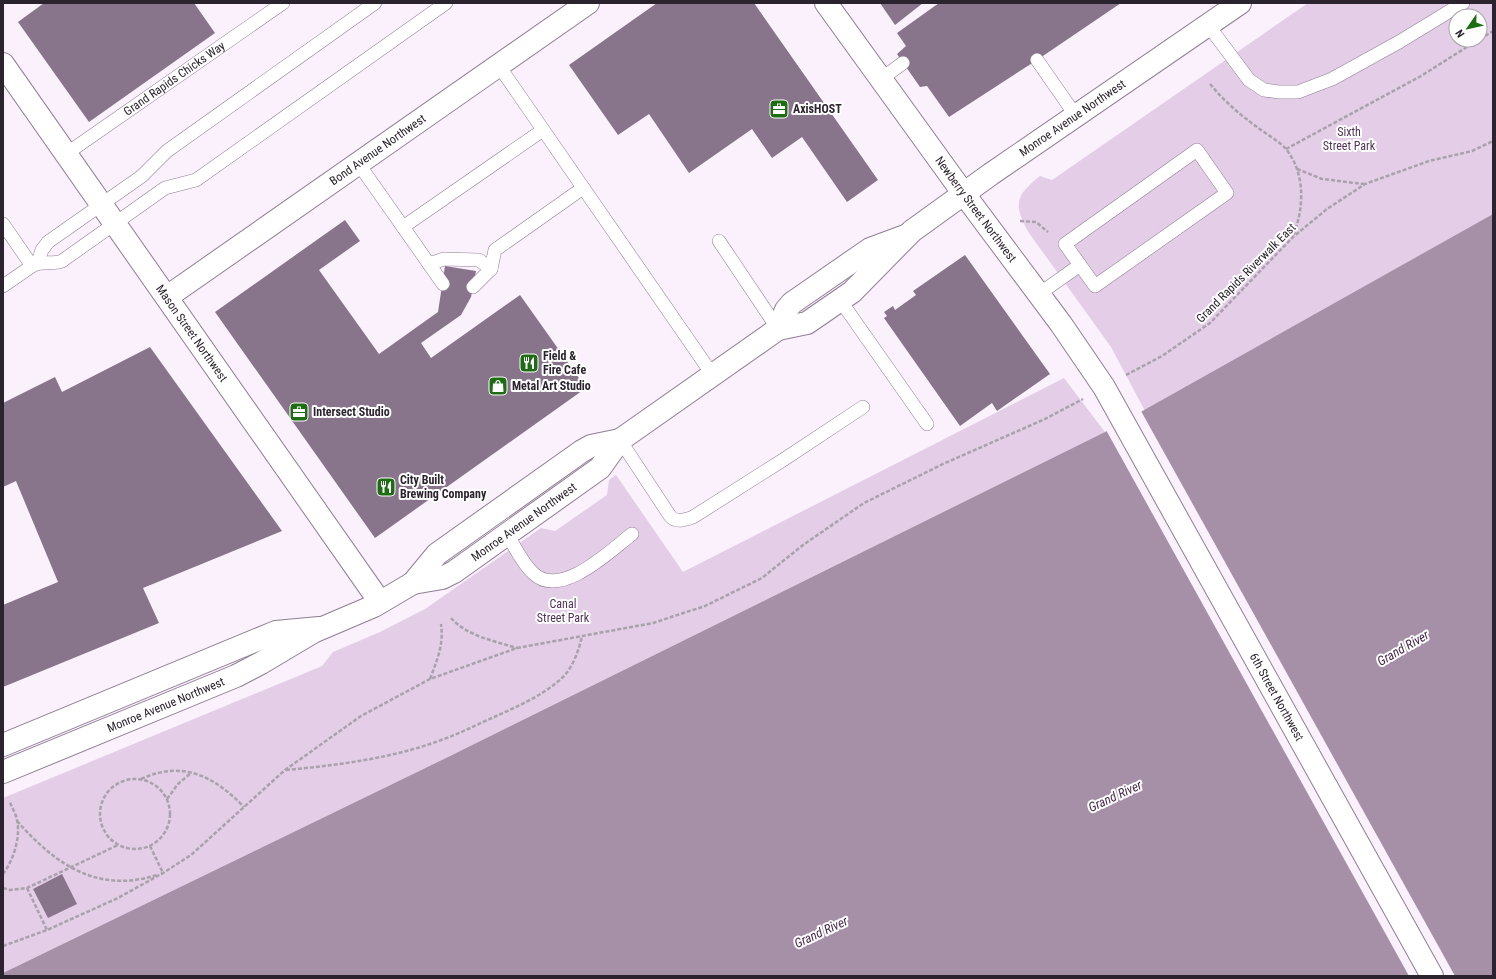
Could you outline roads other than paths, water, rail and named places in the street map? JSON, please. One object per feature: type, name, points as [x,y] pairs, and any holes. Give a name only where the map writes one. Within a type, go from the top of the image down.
[{"type":"street","name":"Bond Avenue Northwest","points":[[167,298],[588,3]]},
{"type":"street","name":"Newberry Street Northwest","points":[[826,3],[964,194],[1039,294],[1104,387],[1123,418]]},
{"type":"street","name":"Monroe Avenue Northwest","points":[[3,772],[242,673],[324,627],[380,602],[413,583],[448,576],[600,468],[620,440],[778,329],[807,323],[840,300],[864,280],[906,236],[964,194],[1240,3]]},
{"type":"street","name":"Mason Street Northwest","points":[[3,64],[380,602]]},
{"type":"street","name":"Monroe Avenue Northwest","points":[[778,329],[786,310],[792,303],[870,249],[906,236]]},
{"type":"street","name":"6th Street Northwest","points":[[1123,418],[1432,976]]},
{"type":"street","name":"Monroe Avenue Northwest","points":[[413,583],[437,554],[582,451],[591,446],[620,440]]},
{"type":"street","name":"Monroe Avenue Northwest","points":[[3,745],[276,632],[324,627]]},
{"type":"street","points":[[104,703],[114,726]]},
{"type":"lane","name":"Grand Rapids Chicks Way","points":[[66,154],[283,3]]},
{"type":"lane","points":[[3,286],[35,264],[48,242],[142,176],[167,151],[375,3]]},
{"type":"lane","points":[[35,264],[57,263],[62,261],[165,188],[196,180],[446,3]]},
{"type":"lane","points":[[1208,25],[1248,80],[1264,90],[1298,92],[1332,79],[1399,42],[1463,3]]},
{"type":"lane","points":[[1037,60],[1076,116]]},
{"type":"lane","points":[[881,79],[902,63]]},
{"type":"lane","points":[[499,66],[712,374]]},
{"type":"lane","points":[[403,227],[543,130]]},
{"type":"lane","points":[[1197,150],[1227,193],[1094,286],[1080,265],[1064,244],[1197,150]]},
{"type":"lane","points":[[358,163],[443,284]]},
{"type":"lane","points":[[473,287],[491,269],[496,250],[583,188]]},
{"type":"lane","points":[[3,224],[35,264]]},
{"type":"lane","points":[[719,241],[778,329]]},
{"type":"lane","points":[[429,264],[444,259],[479,260],[491,269]]},
{"type":"lane","points":[[1039,294],[1080,265]]},
{"type":"lane","points":[[840,300],[927,424]]},
{"type":"lane","points":[[620,440],[670,516],[673,519],[683,520],[693,517],[863,407]]},
{"type":"lane","points":[[507,534],[532,573],[543,580],[557,582],[568,579],[579,573],[632,534]]},
{"type":"water","name":"Grand River","points":[[1493,214],[1493,976],[3,976],[3,973],[448,757],[1105,432]]},
{"type":"place","name":"AxisHOST","points":[[779,109]]},
{"type":"place","name":"Field & Fire Cafe","points":[[529,363]]},
{"type":"place","name":"Metal Art Studio","points":[[498,386]]},
{"type":"place","name":"Intersect Studio","points":[[299,412]]},
{"type":"place","name":"City Built Brewing Company","points":[[386,487]]},
{"type":"park label","name":"Sixth Street Park","points":[[1349,139]]},
{"type":"park label","name":"Canal Street Park","points":[[563,611]]}]
